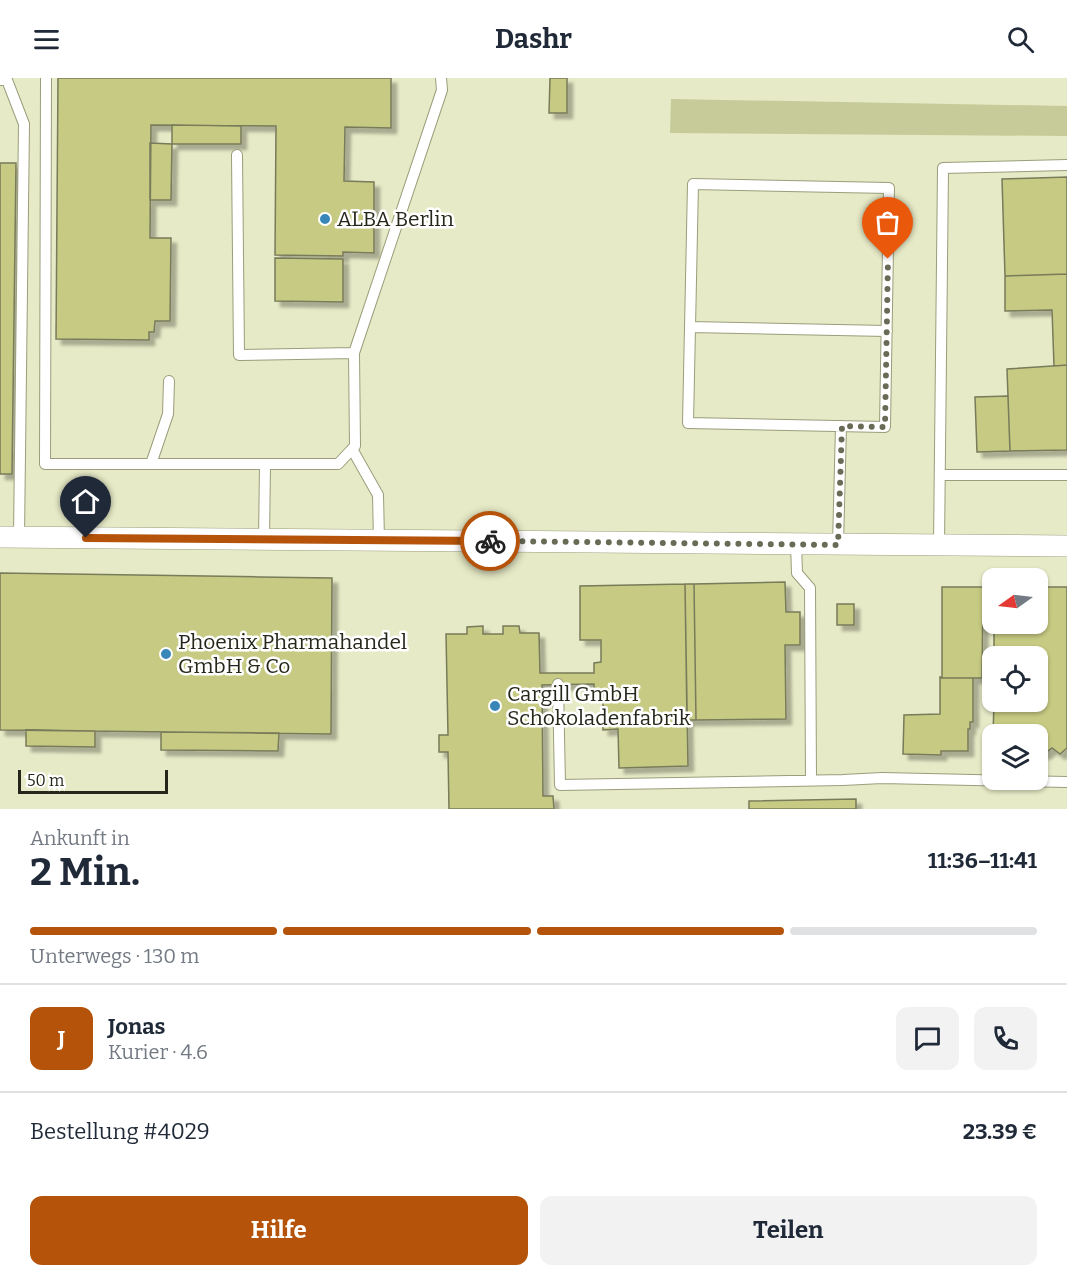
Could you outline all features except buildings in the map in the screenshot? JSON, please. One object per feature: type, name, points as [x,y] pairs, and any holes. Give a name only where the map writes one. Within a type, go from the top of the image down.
[{"type":"street","points":[[10,537],[1067,546]]},
{"type":"lane","points":[[46,78],[45,464],[265,465],[338,464],[355,446],[354,354],[442,90],[441,78]]},
{"type":"lane","points":[[0,80],[7,81],[24,124],[10,537]]},
{"type":"lane","points":[[237,155],[239,355],[354,354]]},
{"type":"lane","points":[[939,545],[943,168],[1067,165]]},
{"type":"lane","points":[[693,184],[890,188],[885,427],[688,423],[691,327],[693,184]]},
{"type":"lane","points":[[691,327],[887,331]]},
{"type":"lane","points":[[151,464],[168,414],[169,381]]},
{"type":"lane","points":[[838,545],[842,426]]},
{"type":"lane","points":[[352,449],[378,495],[380,540]]},
{"type":"lane","points":[[264,539],[265,465]]},
{"type":"lane","points":[[940,475],[1067,475]]},
{"type":"lane","points":[[796,544],[797,573],[810,588],[811,780]]},
{"type":"lane","points":[[558,684],[560,785],[882,778],[1067,782]]},
{"type":"green space","points":[[671,99],[1067,106],[1067,136],[670,133]]},
{"type":"way so far","points":[[490,541],[838,545],[842,426],[885,427],[888,259]]},
{"type":"place","name":"ALBA Berlin","points":[[325,219]]},
{"type":"place","name":"Phoenix Pharmahandel GmbH & Co","points":[[166,654]]},
{"type":"place","name":"Cargill GmbH Schokoladenfabrik","points":[[495,706]]},
{"type":"route","points":[[86,538],[490,541]]}]
